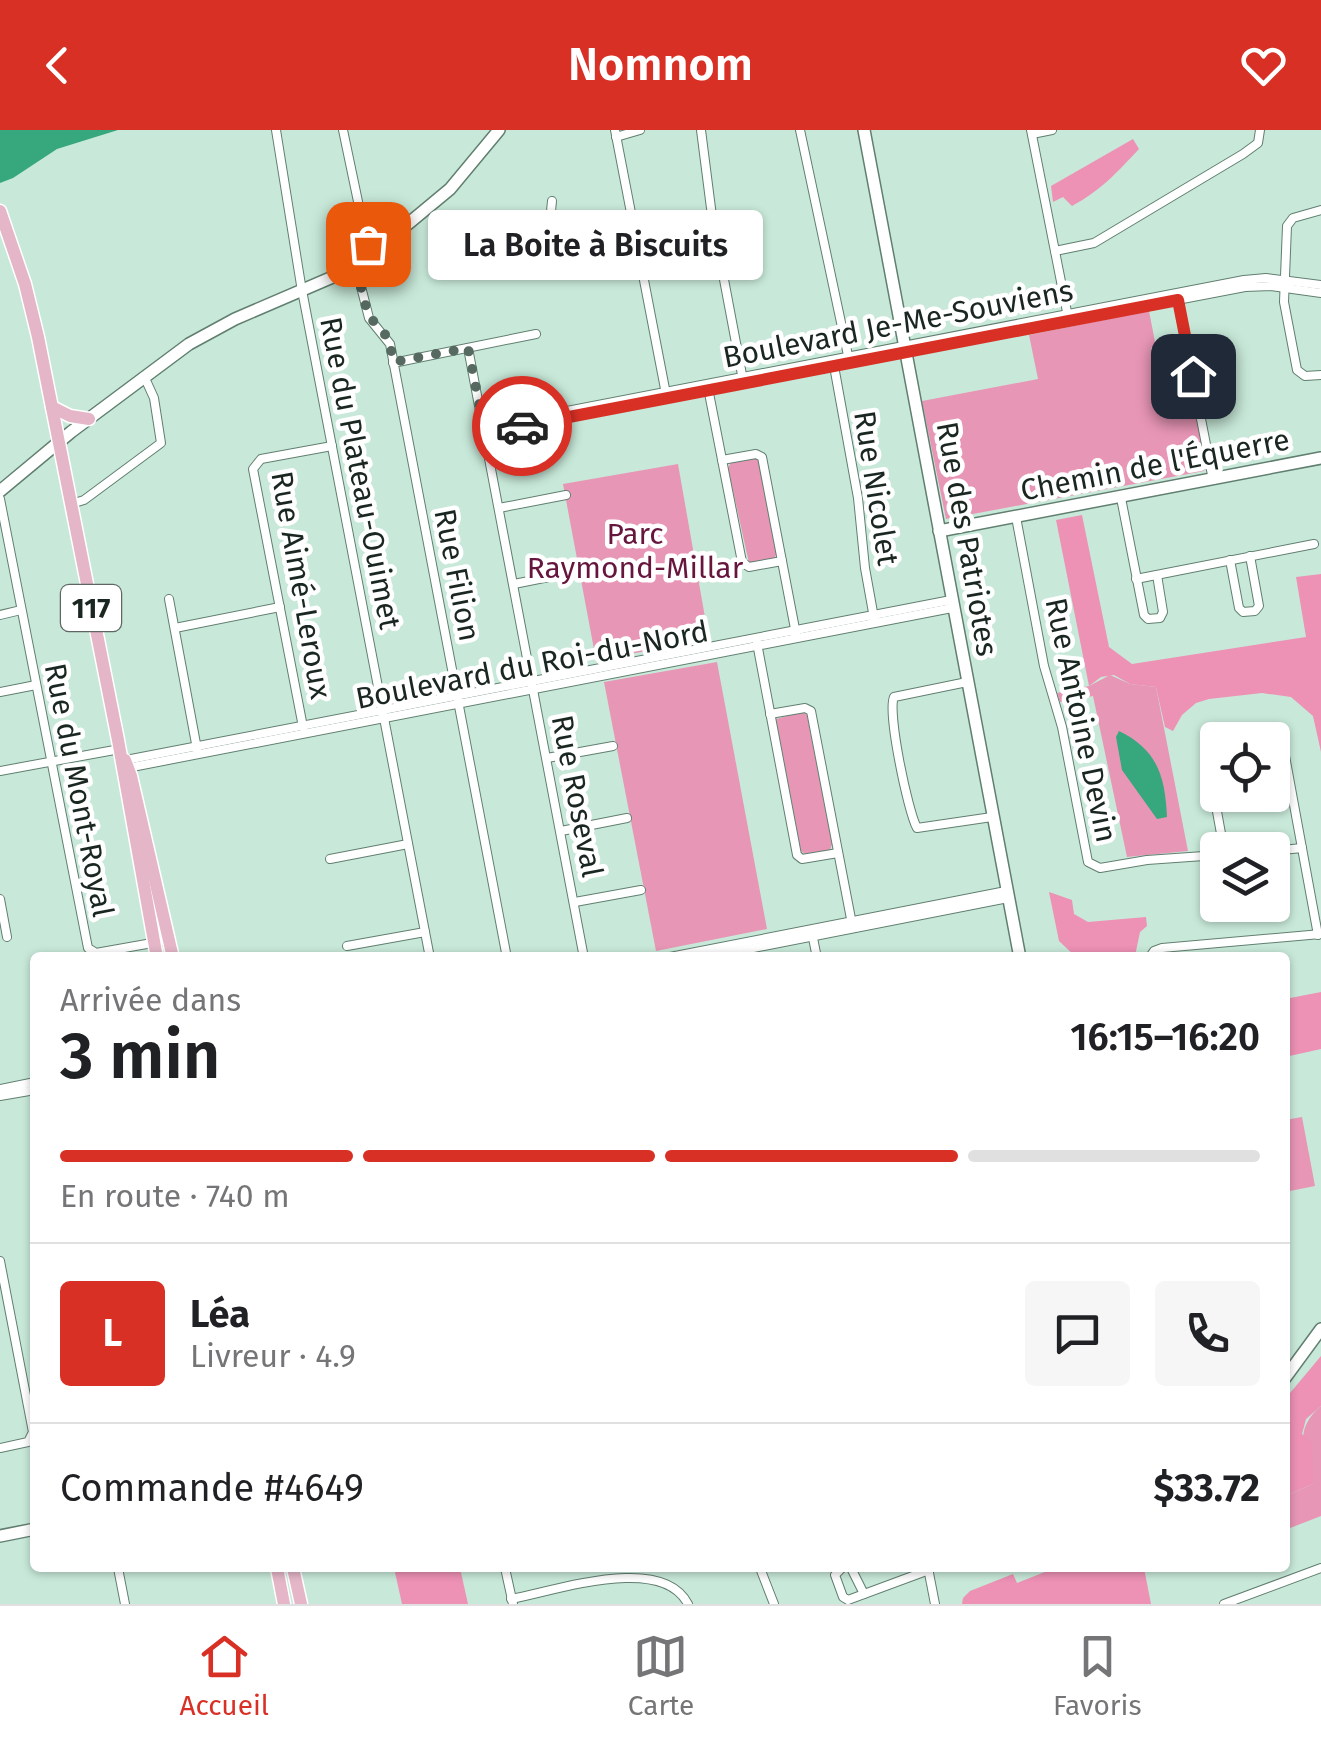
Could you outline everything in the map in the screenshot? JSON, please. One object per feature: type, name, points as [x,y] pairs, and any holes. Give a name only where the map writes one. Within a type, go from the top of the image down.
[{"type":"main road","name":"117","points":[[0,211],[30,300],[123,761],[155,952]]},
{"type":"main road","points":[[52,407],[89,419]]},
{"type":"main road","name":"117","points":[[123,761],[171,952]]},
{"type":"main road","points":[[278,1572],[284,1604]]},
{"type":"main road","points":[[295,1572],[301,1604]]},
{"type":"street","name":"Rue du Plateau-Ouimet","points":[[276,130],[302,291],[429,952]]},
{"type":"street","points":[[343,130],[373,254]]},
{"type":"street","points":[[0,495],[59,442],[144,376],[216,328],[356,267],[450,189],[499,130]]},
{"type":"street","points":[[640,130],[616,134],[666,395]]},
{"type":"street","points":[[701,130],[713,222],[743,380]]},
{"type":"street","points":[[800,130],[849,360]]},
{"type":"street","name":"Rue des Patriotes","points":[[864,130],[1019,952]]},
{"type":"street","points":[[1052,130],[1031,132],[1069,318]]},
{"type":"street","points":[[1055,252],[1094,242],[1243,154],[1258,142],[1260,130]]},
{"type":"street","points":[[552,201],[555,240],[562,249],[713,222]]},
{"type":"street","points":[[1321,210],[1297,216],[1287,226],[1284,302],[1297,370],[1305,376],[1321,375]]},
{"type":"street","name":"Rue Filion","points":[[356,267],[368,315],[388,338],[394,362],[506,952]]},
{"type":"street","name":"Boulevard Je-Me-Souviens","points":[[484,430],[1177,297],[1252,279],[1321,289]]},
{"type":"street","points":[[1177,297],[1213,480]]},
{"type":"street","points":[[394,362],[536,334]]},
{"type":"street","name":"Rue Roseval","points":[[468,348],[583,952]]},
{"type":"street","name":"Rue Nicolet","points":[[833,363],[858,498],[874,619]]},
{"type":"street","points":[[70,504],[84,500],[161,443],[154,398],[144,376]]},
{"type":"street","points":[[708,387],[742,562],[749,568],[782,561]]},
{"type":"street","name":"Rue Aimé-Leroux","points":[[303,728],[254,466],[262,459],[332,446]]},
{"type":"street","points":[[722,460],[756,454],[762,457],[796,634]]},
{"type":"street","name":"Chemin de l'Équerre","points":[[939,531],[1321,458]]},
{"type":"street","name":"Rue du Mont-Royal","points":[[0,495],[88,950],[93,952]]},
{"type":"street","points":[[500,508],[566,496]]},
{"type":"street","points":[[1121,498],[1144,616],[1157,618],[1164,612],[1157,574]]},
{"type":"street","name":"Rue Antoine Devin","points":[[1016,517],[1044,666],[1062,727],[1088,862],[1100,868],[1200,856]]},
{"type":"street","points":[[1136,578],[1314,544]]},
{"type":"street","points":[[1230,560],[1239,608],[1250,612],[1257,610],[1259,603],[1250,556]]},
{"type":"street","points":[[514,584],[579,572]]},
{"type":"street","points":[[169,599],[197,749]]},
{"type":"street","name":"Boulevard du Roi-du-Nord","points":[[0,771],[50,762],[123,761],[197,749],[952,604]]},
{"type":"street","points":[[175,628],[280,607]]},
{"type":"street","points":[[0,614],[22,610]]},
{"type":"street","points":[[756,642],[798,857],[802,860],[838,853]]},
{"type":"street","points":[[967,682],[895,696],[891,702],[894,720],[916,827],[926,830],[992,817]]},
{"type":"street","points":[[0,692],[36,685]]},
{"type":"street","points":[[770,714],[805,708],[811,711],[852,925]]},
{"type":"street","points":[[1153,952],[1320,934],[1282,742],[1276,734],[1217,734],[1207,740],[1221,832]]},
{"type":"street","points":[[548,758],[614,746]]},
{"type":"street","points":[[561,831],[627,818]]},
{"type":"street","points":[[330,859],[408,844]]},
{"type":"street","points":[[1290,849],[1302,848]]},
{"type":"street","points":[[574,902],[641,890]]},
{"type":"street","points":[[699,952],[1007,895]]},
{"type":"street","points":[[0,899],[8,937]]},
{"type":"street","points":[[347,946],[426,932]]},
{"type":"street","points":[[728,952],[812,932]]},
{"type":"street","points":[[812,932],[816,952]]},
{"type":"street","name":"Rue du Mont-Royal","points":[[101,952],[169,940]]},
{"type":"street","points":[[1223,943],[1224,952]]},
{"type":"street","points":[[0,1093],[30,1087]]},
{"type":"street","points":[[0,1260],[30,1412]]},
{"type":"street","points":[[1290,1371],[1321,1329]]},
{"type":"street","points":[[0,1448],[30,1439]]},
{"type":"street","points":[[0,1536],[30,1531]]},
{"type":"street","points":[[1224,1604],[1321,1568]]},
{"type":"street","points":[[119,1572],[125,1604]]},
{"type":"street","points":[[506,1572],[512,1601],[606,1580],[642,1578],[674,1586],[688,1604]]},
{"type":"street","points":[[762,1572],[774,1604]]},
{"type":"street","points":[[837,1572],[834,1574],[843,1597],[848,1600],[920,1572]]},
{"type":"street","points":[[854,1572],[864,1594]]},
{"type":"street","points":[[929,1572],[935,1604]]},
{"type":"green space","points":[[1149,311],[1156,347],[1151,348],[1154,365],[1185,361],[1204,471],[946,519],[922,401],[1038,379],[1029,335]]},
{"type":"green space","points":[[754,458],[759,461],[777,553],[774,559],[749,563],[728,468],[731,462]]},
{"type":"green space","name":"Parc Raymond-Millar","points":[[678,464],[709,640],[596,660],[563,484]]},
{"type":"green space","name":"Parc Raymond-Millar","points":[[717,662],[767,929],[656,951],[604,682]]},
{"type":"green space","points":[[1110,675],[1130,684],[1156,687],[1188,851],[1127,857],[1093,696],[1060,702],[1057,693],[1089,686]]},
{"type":"green space","points":[[802,712],[807,715],[832,844],[830,850],[805,854],[801,851],[776,719]]},
{"type":"green space","points":[[1302,1117],[1315,1186],[1290,1191],[1290,1119]]},
{"type":"green space","points":[[1321,1406],[1321,1516],[1290,1528],[1290,1494],[1313,1484],[1303,1442],[1312,1415]]},
{"type":"shaded area","points":[[0,130],[118,130],[57,149],[0,183]]},
{"type":"shaded area","points":[[1133,139],[1139,149],[1101,187],[1072,206],[1063,197],[1053,202],[1051,186]]},
{"type":"shaded area","points":[[1082,515],[1109,647],[1132,664],[1306,637],[1296,577],[1321,574],[1321,752],[1313,716],[1291,697],[1262,693],[1209,699],[1196,703],[1182,715],[1173,731],[1165,727],[1156,687],[1130,684],[1114,675],[1101,677],[1089,686],[1056,520]]},
{"type":"shaded area","points":[[1119,731],[1143,747],[1157,766],[1167,817],[1157,819],[1122,770],[1116,737]]},
{"type":"shaded area","points":[[1049,892],[1072,900],[1074,914],[1088,922],[1146,917],[1147,926],[1140,932],[1136,952],[1071,952],[1059,941]]},
{"type":"shaded area","points":[[1321,992],[1321,1049],[1290,1056],[1290,998]]},
{"type":"shaded area","points":[[1321,1356],[1321,1406],[1306,1419],[1302,1434],[1312,1443],[1313,1484],[1290,1494],[1290,1393]]},
{"type":"shaded area","points":[[395,1572],[461,1572],[468,1604],[402,1604]]},
{"type":"shaded area","points":[[1045,1572],[1145,1572],[1151,1604],[962,1604],[970,1591],[1013,1574],[1017,1583]]},
{"type":"way so far","points":[[368,244],[373,254],[356,267],[368,315],[388,338],[394,362],[468,348],[485,433],[522,426]]},
{"type":"place","name":"La Boite à Biscuits","points":[[368,244]]},
{"type":"route","points":[[522,426],[1178,300],[1193,376]]}]
